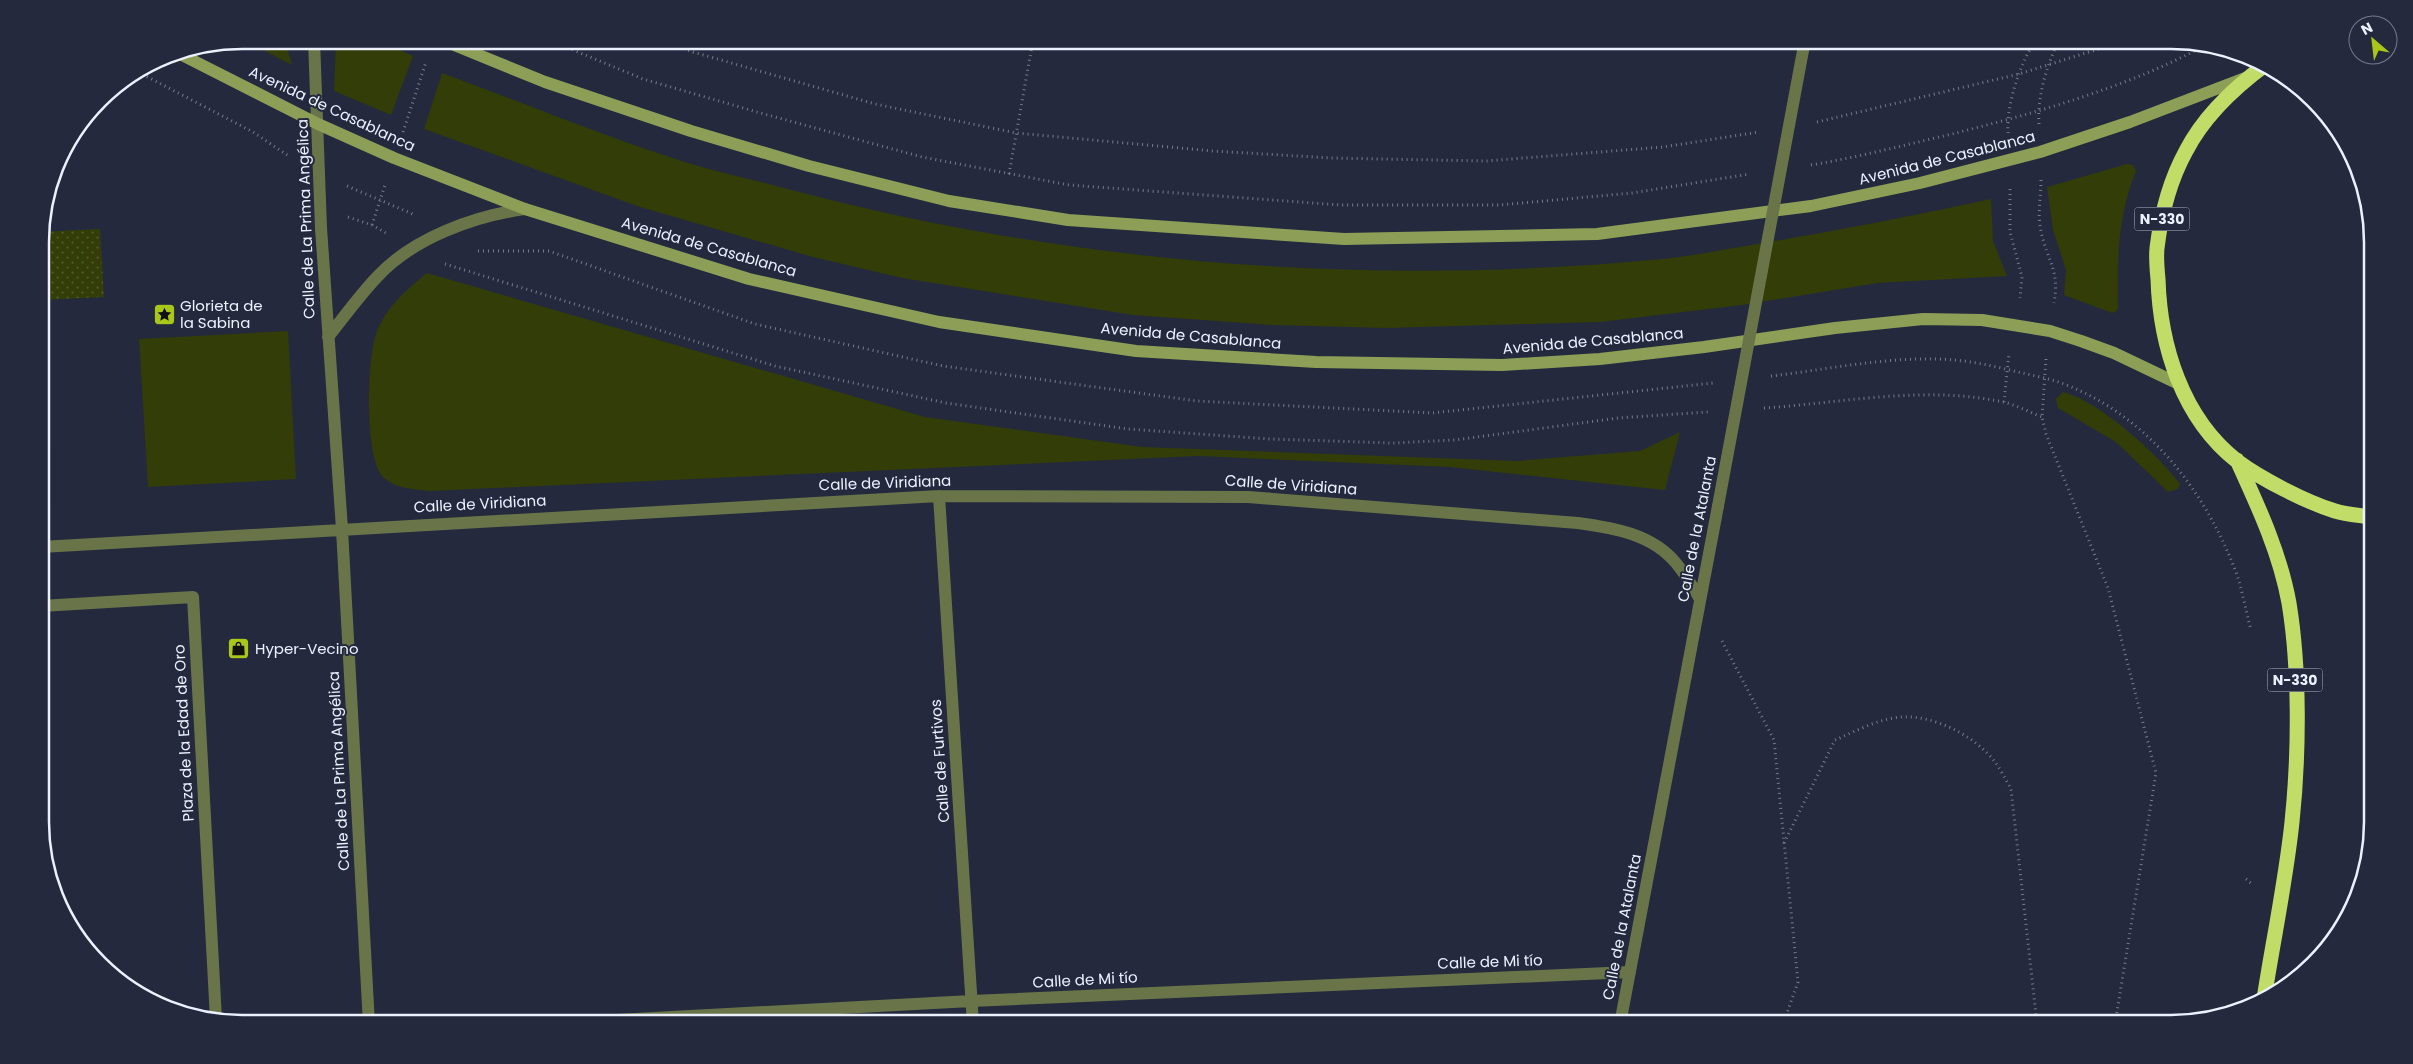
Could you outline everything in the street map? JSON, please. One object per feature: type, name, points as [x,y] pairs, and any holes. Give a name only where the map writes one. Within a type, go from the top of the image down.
[{"type":"highway","name":"N-330","points":[[2258,70],[2216,107],[2186,150],[2166,199],[2157,250],[2159,308],[2178,384],[2196,415],[2237,460],[2280,487],[2335,511],[2364,516]]},
{"type":"highway","name":"N-330","points":[[2237,460],[2274,548],[2289,602],[2294,666],[2297,730],[2292,823],[2265,990]]},
{"type":"main road","name":"Avenida de Casablanca","points":[[464,49],[554,85],[691,131],[809,166],[949,201],[1068,220],[1344,239],[1597,234],[1811,206],[2040,152],[2130,122],[2248,78]]},
{"type":"main road","name":"Avenida de Casablanca","points":[[186,57],[318,124],[394,158],[525,209],[749,279],[939,322],[1136,351],[1316,362],[1502,365],[1609,358],[1704,347],[1835,328],[1923,319],[1982,320],[2015,324],[2082,341],[2114,353],[2178,384]]},
{"type":"street","name":"Calle de La Prima Angélica","points":[[314,49],[328,336],[342,529],[369,1015]]},
{"type":"street","name":"Calle de la Atalanta","points":[[1622,1015],[1803,49]]},
{"type":"street","name":"Calle de La Prima Angélica","points":[[328,336],[378,276],[398,258],[442,233],[496,213],[525,209]]},
{"type":"street","name":"Calle de Viridiana","points":[[49,547],[939,496],[1248,497],[1578,523],[1615,528],[1641,537],[1660,548],[1676,563],[1700,599]]},
{"type":"street","name":"Calle de Furtivos","points":[[939,496],[973,1015]]},
{"type":"street","name":"Plaza de la Edad de Oro","points":[[49,606],[192,597],[216,1014]]},
{"type":"street","name":"Calle de Mi tío","points":[[710,1015],[972,1001],[1630,972]]},
{"type":"path","points":[[571,49],[643,79],[922,157],[1069,185],[1350,206],[1500,205],[1632,193],[1758,173]]},
{"type":"path","points":[[685,49],[875,104],[1016,133],[1213,151],[1331,158],[1486,161],[1663,147],[1767,130]]},
{"type":"path","points":[[1009,174],[1032,49]]},
{"type":"path","points":[[2004,402],[2007,369],[2022,277],[2010,232],[2010,160],[2007,119],[2019,74],[2029,49]]},
{"type":"path","points":[[2056,49],[2038,111],[2040,229],[2055,272],[2056,293]]},
{"type":"path","points":[[1814,123],[2019,74],[2099,49]]},
{"type":"path","name":"Avenida de Casablanca","points":[[1806,166],[1853,158],[2038,111],[2133,80],[2196,50]]},
{"type":"path","points":[[2045,366],[2042,417],[2046,434],[2108,588],[2156,772],[2116,1015]]},
{"type":"path","points":[[2043,378],[2081,391],[2118,412],[2144,432],[2166,455],[2206,509],[2223,542],[2237,577],[2251,630]]},
{"type":"path","points":[[1700,599],[1774,740],[1798,982],[1787,1015]]},
{"type":"path","points":[[1784,843],[1835,740],[1870,725],[1901,717],[1936,722],[1973,740],[1995,762],[2011,789],[2036,1015]]},
{"type":"green space","points":[[261,49],[288,49],[292,65]]},
{"type":"green space","points":[[336,49],[397,49],[413,56],[391,115],[334,91]]},
{"type":"green space","points":[[442,73],[565,120],[707,169],[875,210],[986,233],[1098,250],[1210,262],[1323,269],[1436,271],[1549,267],[1686,256],[1845,229],[1991,199],[1993,241],[2007,276],[1877,283],[1742,305],[1600,322],[1386,328],[1272,325],[1133,315],[902,278],[809,256],[637,206],[424,129]]},
{"type":"green space","points":[[2127,164],[2133,165],[2136,171],[2125,204],[2122,221],[2118,272],[2118,307],[2117,311],[2112,313],[2064,295],[2066,270],[2053,230],[2047,187]]},
{"type":"green space","points":[[100,229],[104,297],[49,300],[49,232]]},
{"type":"green space","points":[[427,273],[925,417],[1142,447],[1516,461],[1640,451],[1680,432],[1665,490],[1450,467],[1197,456],[430,491],[417,490],[393,484],[383,477],[377,467],[370,430],[369,385],[373,346],[380,325],[397,300]]},
{"type":"green space","points":[[288,331],[296,479],[148,487],[139,339]]},
{"type":"green space","points":[[2063,392],[2093,406],[2127,430],[2158,458],[2180,484],[2178,489],[2168,492],[2116,442],[2058,408],[2056,399]]},
{"type":"place","name":"Glorieta de la Sabina","points":[[164,315]]},
{"type":"place","name":"Hyper-Vecino","points":[[239,649]]}]
